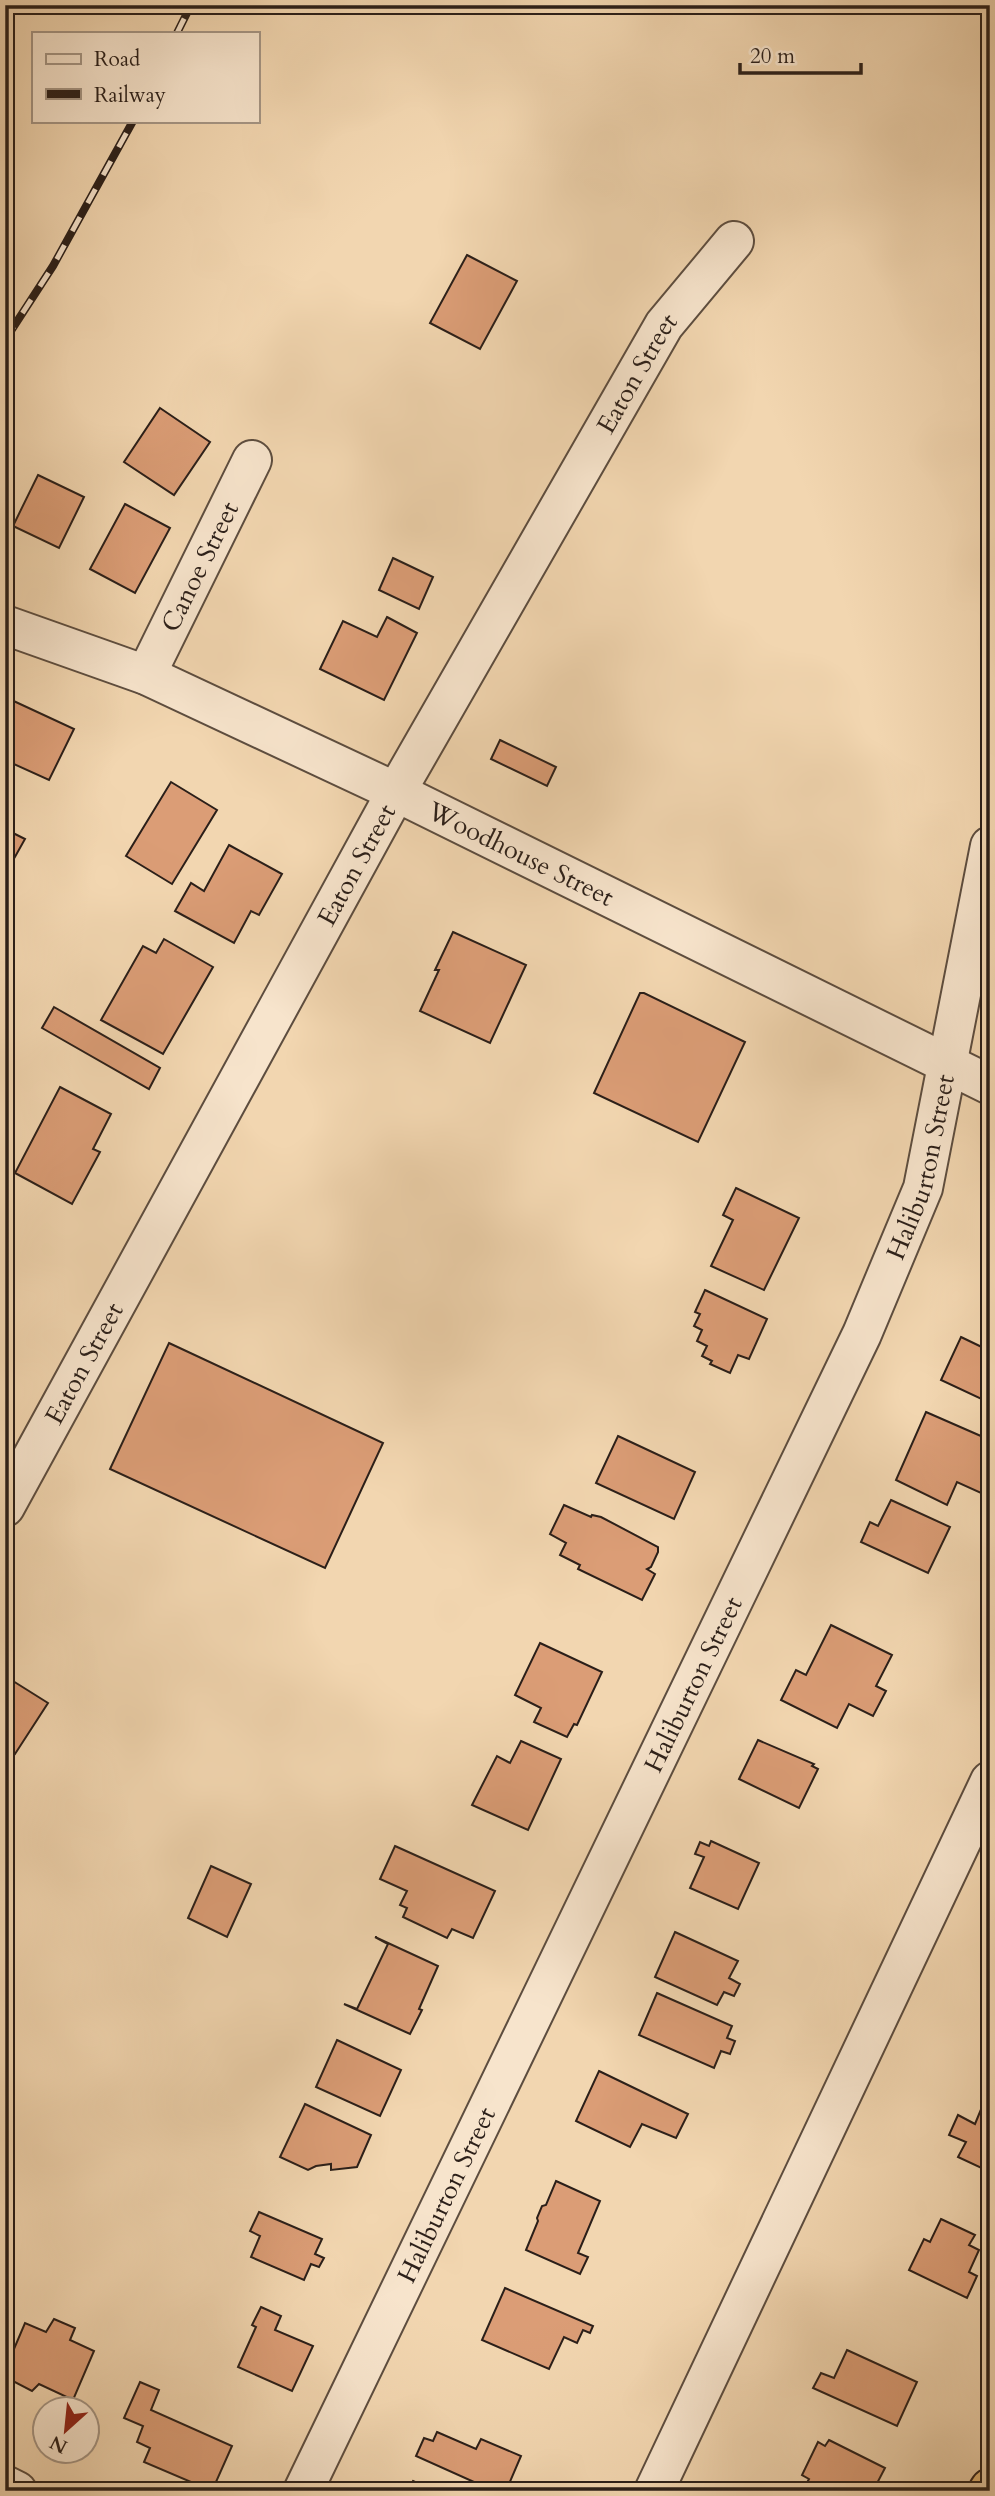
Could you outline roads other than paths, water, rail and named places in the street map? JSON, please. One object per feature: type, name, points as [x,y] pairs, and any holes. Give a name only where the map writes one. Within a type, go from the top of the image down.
[{"type":"street","name":"Eaton Street","points":[[5,1507],[396,792],[664,325],[734,241]]},
{"type":"street","name":"Canoe Street","points":[[146,675],[252,460]]},
{"type":"street","name":"Woodhouse Street","points":[[5,625],[146,675],[396,792],[990,1085]]},
{"type":"street","name":"Haliburton Street","points":[[303,2491],[862,1335],[923,1188],[990,846]]},
{"type":"street","points":[[654,2491],[990,1781]]},
{"type":"street","points":[[5,2485],[17,2491]]},
{"type":"railway","points":[[178,32],[191,5]]},
{"type":"railway","points":[[5,340],[53,266],[132,122]]}]
